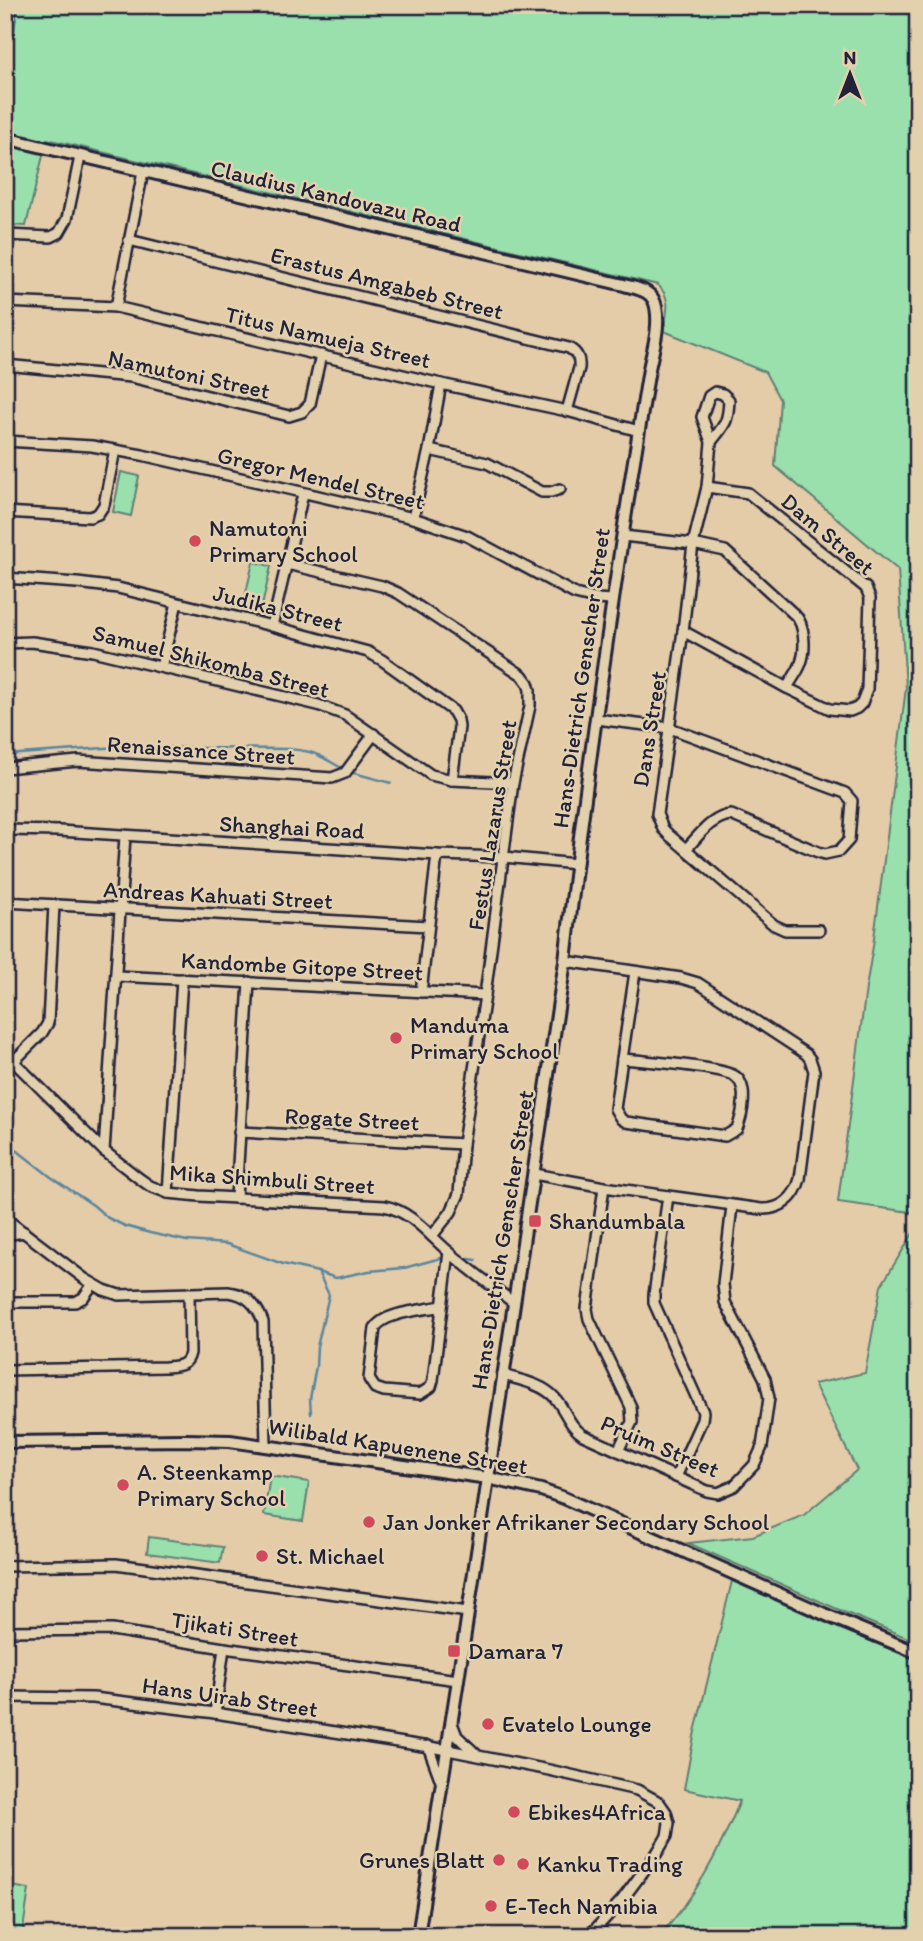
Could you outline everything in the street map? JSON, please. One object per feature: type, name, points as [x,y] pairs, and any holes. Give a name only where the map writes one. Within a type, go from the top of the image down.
[{"type":"street","name":"Claudius Kandovazu Road","points":[[5,138],[633,288],[651,294],[655,300]]},
{"type":"street","points":[[5,235],[51,237],[59,233],[67,219],[79,157]]},
{"type":"street","points":[[116,307],[143,172]]},
{"type":"street","name":"Erastus Amgabeb Street","points":[[129,240],[569,348],[578,356],[579,368],[567,411]]},
{"type":"street","name":"Hans-Dietrich Genscher Street","points":[[418,1936],[565,961],[596,719],[657,323],[655,300]]},
{"type":"street","name":"Titus Namueja Street","points":[[5,302],[116,307],[567,411],[639,431]]},
{"type":"street","name":"Namutoni Street","points":[[5,365],[131,377],[289,416],[302,412],[310,404],[321,355]]},
{"type":"street","points":[[413,518],[441,384]]},
{"type":"street","name":"Dans Street","points":[[712,442],[726,424],[729,407],[727,397],[715,392],[709,396],[702,417],[712,442],[707,487],[693,544],[657,814],[663,829],[774,925],[785,930],[820,930]]},
{"type":"street","name":"Gregor Mendel Street","points":[[5,440],[115,450],[413,518],[467,536],[575,594],[614,600]]},
{"type":"street","points":[[5,512],[90,517],[98,514],[104,505],[115,450]]},
{"type":"street","points":[[429,450],[487,463],[537,490],[546,492],[560,489]]},
{"type":"street","name":"Dam Street","points":[[683,631],[787,688],[837,710],[850,711],[862,703],[867,689],[869,593],[748,493],[707,487]]},
{"type":"street","points":[[272,626],[303,494]]},
{"type":"street","points":[[623,536],[693,544],[725,551],[799,619],[803,629],[803,655],[801,664],[787,688]]},
{"type":"street","name":"Festus Lazarus Street","points":[[287,564],[382,586],[398,593],[522,676],[530,690],[530,706],[513,783],[457,1200],[432,1236]]},
{"type":"street","name":"Judika Street","points":[[5,578],[109,587],[368,652],[449,707],[456,716],[459,727],[452,780]]},
{"type":"street","points":[[162,667],[177,603]]},
{"type":"street","name":"Samuel Shikomba Street","points":[[5,643],[32,642],[81,649],[326,707],[345,715],[430,775],[452,780],[513,783]]},
{"type":"street","points":[[596,719],[670,727],[845,793],[853,806],[849,841],[839,851],[825,854],[811,850],[731,815],[713,821],[686,849]]},
{"type":"street","name":"Renaissance Street","points":[[5,768],[78,761],[332,778],[345,773],[374,734]]},
{"type":"street","name":"Shanghai Road","points":[[5,830],[504,857],[576,864]]},
{"type":"street","points":[[104,1151],[125,836]]},
{"type":"street","points":[[422,992],[437,855]]},
{"type":"street","name":"Andreas Kahuati Street","points":[[5,902],[428,926]]},
{"type":"street","points":[[13,1062],[42,1033],[48,1023],[54,905]]},
{"type":"street","points":[[534,1174],[732,1206],[770,1209],[786,1202],[796,1191],[800,1179],[814,1079],[810,1059],[704,986],[685,979],[565,961]]},
{"type":"street","points":[[622,1059],[718,1070],[736,1076],[744,1096],[737,1129],[725,1136],[626,1122],[615,1110],[622,1059],[635,971]]},
{"type":"street","name":"Kandombe Gitope Street","points":[[117,976],[485,995]]},
{"type":"street","points":[[168,1193],[182,979]]},
{"type":"street","points":[[236,1198],[249,982]]},
{"type":"street","name":"Mika Shimbuli Street","points":[[5,1053],[104,1151],[156,1189],[168,1193],[390,1207],[402,1212],[513,1303]]},
{"type":"street","name":"Rogate Street","points":[[239,1132],[463,1144]]},
{"type":"street","points":[[604,1187],[587,1308],[589,1319],[631,1408],[632,1422],[618,1451]]},
{"type":"street","points":[[668,1196],[654,1303],[703,1412],[702,1420],[676,1477]]},
{"type":"street","name":"Pruim Street","points":[[503,1375],[538,1386],[550,1393],[577,1431],[618,1451],[711,1492],[724,1492],[734,1486],[754,1465],[762,1447],[769,1398],[767,1385],[723,1295],[732,1206]]},
{"type":"street","points":[[5,1219],[93,1284],[109,1292],[236,1293],[250,1300],[263,1322],[265,1445]]},
{"type":"street","points":[[5,1235],[24,1232]]},
{"type":"street","points":[[442,1306],[388,1317],[378,1323],[374,1333],[369,1379],[375,1388],[420,1394],[431,1387],[442,1306],[449,1252]]},
{"type":"street","points":[[5,1302],[75,1302],[83,1298],[93,1284]]},
{"type":"street","points":[[5,1370],[183,1365],[187,1363],[190,1353],[189,1293]]},
{"type":"street","name":"Wilibald Kapuenene Street","points":[[5,1442],[186,1440],[265,1445],[488,1478],[541,1490],[918,1653]]},
{"type":"street","points":[[5,1566],[116,1564],[468,1612]]},
{"type":"street","name":"Tjikati Street","points":[[5,1631],[112,1630],[458,1681]]},
{"type":"street","points":[[215,1713],[224,1648]]},
{"type":"street","name":"Hans Uirab Street","points":[[5,1697],[93,1698],[215,1713],[447,1749],[638,1790],[659,1802],[666,1812],[669,1823],[667,1836],[622,1900],[589,1936]]},
{"type":"street","points":[[452,1723],[457,1736],[479,1756]]},
{"type":"street","points":[[428,1746],[442,1786]]},
{"type":"green space","points":[[5,5],[918,5],[918,1213],[838,1202],[906,688],[898,570],[775,466],[780,400],[765,372],[664,331],[667,301],[658,285],[47,139],[26,226],[7,225]]},
{"type":"green space","points":[[121,472],[139,476],[131,516],[113,512]]},
{"type":"green space","points":[[253,562],[271,566],[262,606],[244,602]]},
{"type":"green space","points":[[918,1225],[918,1642],[688,1543],[753,1536],[804,1515],[857,1470],[814,1384],[865,1373],[881,1286]]},
{"type":"green space","points":[[270,1476],[309,1482],[303,1521],[264,1515]]},
{"type":"green space","points":[[149,1537],[223,1547],[220,1563],[147,1553]]},
{"type":"green space","points":[[732,1581],[918,1660],[918,1936],[659,1936],[696,1889],[740,1801],[684,1789],[694,1736]]},
{"type":"green space","points":[[5,1885],[29,1889],[22,1936],[5,1936]]},
{"type":"waterway","points":[[5,42],[14,29],[18,5]]},
{"type":"waterway","points":[[5,755],[119,747],[289,749],[315,754],[344,769]]},
{"type":"waterway","points":[[350,772],[391,783]]},
{"type":"waterway","points":[[5,1141],[108,1218],[150,1233],[187,1241],[227,1244],[283,1264],[336,1278],[369,1271],[404,1268],[441,1258]]},
{"type":"waterway","points":[[462,1258],[476,1260]]},
{"type":"waterway","points":[[311,1414],[310,1399],[317,1347],[329,1295],[318,1272]]},
{"type":"place","name":"Namutoni Primary School","points":[[195,541]]},
{"type":"place","name":"Manduma Primary School","points":[[396,1038]]},
{"type":"place","name":"Shandumbala","points":[[535,1221]]},
{"type":"place","name":"A. Steenkamp Primary School","points":[[123,1485]]},
{"type":"place","name":"Jan Jonker Afrikaner Secondary School","points":[[369,1522]]},
{"type":"place","name":"St. Michael","points":[[262,1556]]},
{"type":"place","name":"Damara 7","points":[[454,1651]]},
{"type":"place","name":"Evatelo Lounge","points":[[488,1724]]},
{"type":"place","name":"Ebikes4Africa","points":[[514,1812]]},
{"type":"place","name":"Grunes Blatt","points":[[499,1860]]},
{"type":"place","name":"Kanku Trading","points":[[523,1864]]},
{"type":"place","name":"E-Tech Namibia","points":[[491,1906]]}]
